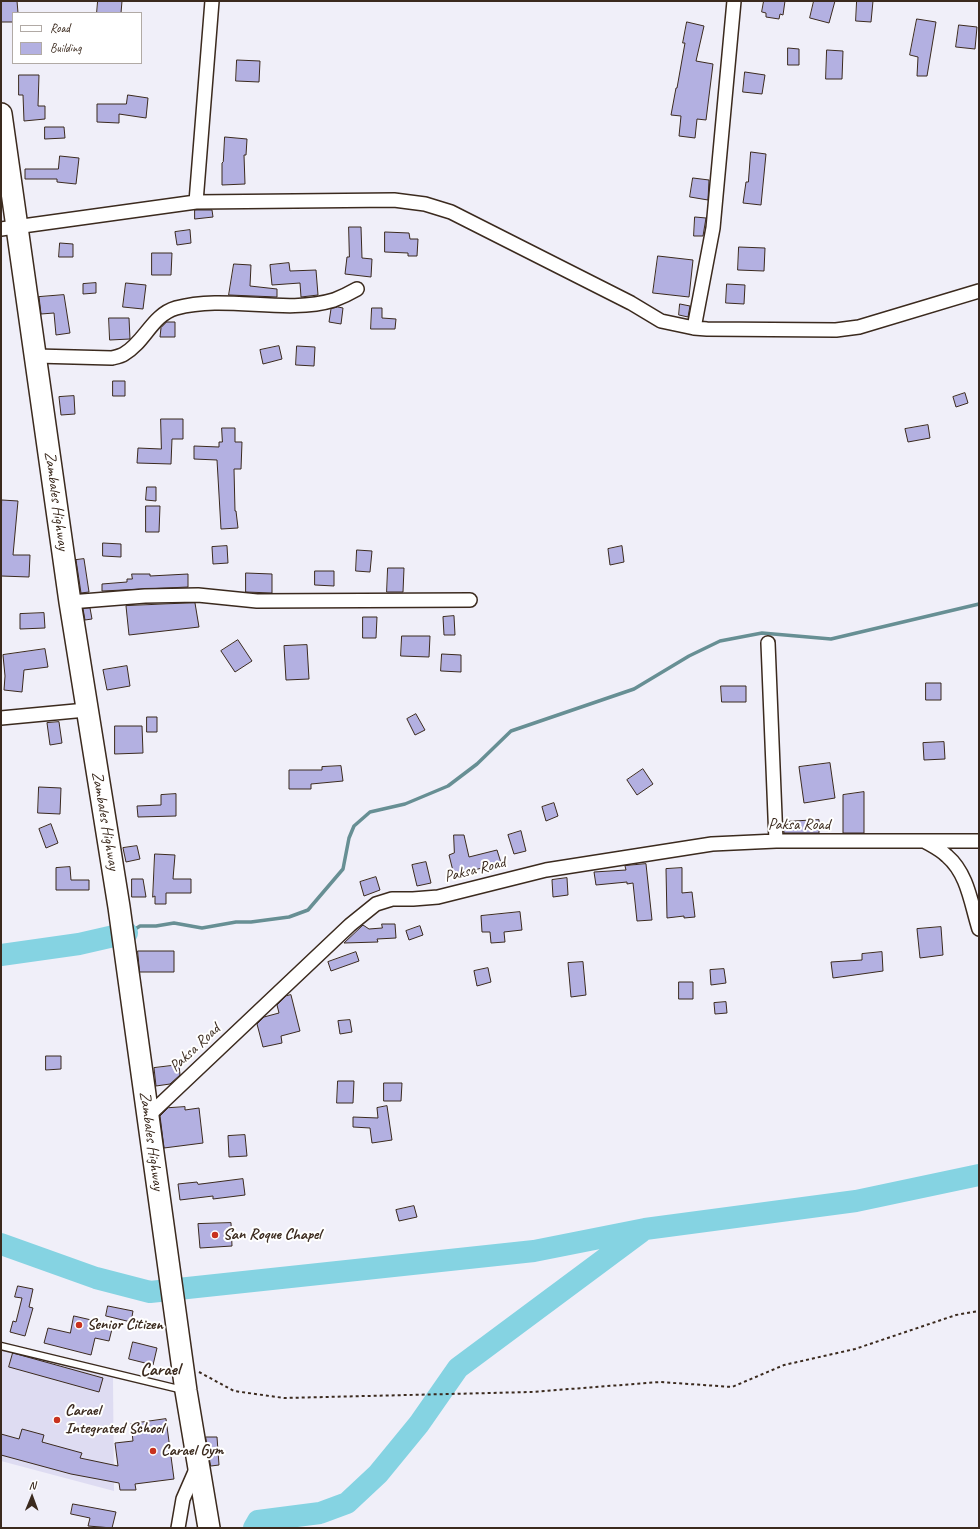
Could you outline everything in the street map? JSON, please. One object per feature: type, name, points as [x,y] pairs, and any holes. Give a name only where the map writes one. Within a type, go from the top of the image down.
[{"type":"main road","name":"Zambales Highway","points":[[1,114],[10,228],[36,356],[86,710],[128,968],[168,1260],[176,1308],[186,1391],[208,1520]]},
{"type":"street","points":[[196,202],[212,1]]},
{"type":"street","points":[[694,328],[713,228],[734,1]]},
{"type":"street","points":[[10,228],[196,202],[394,200],[425,204],[451,212],[631,303],[661,321],[694,328],[829,330],[859,328],[979,291]]},
{"type":"street","points":[[36,356],[112,358],[124,354],[130,349],[158,318],[174,309],[194,304],[308,304],[335,300],[357,289]]},
{"type":"street","points":[[70,602],[145,596],[198,595],[257,601],[470,600]]},
{"type":"street","points":[[768,643],[776,841]]},
{"type":"street","points":[[1,718],[86,710]]},
{"type":"street","name":"Paksa Road","points":[[148,1116],[350,925],[376,904],[392,899],[413,900],[438,897],[546,870],[712,844],[776,841],[979,841]]},
{"type":"street","points":[[926,842],[947,856],[960,873],[971,899],[979,929]]},
{"type":"street","points":[[178,1528],[183,1499],[198,1463]]},
{"type":"lane","points":[[1,1346],[186,1391]]},
{"type":"path","points":[[183,1363],[234,1391],[284,1398],[531,1392],[660,1382],[732,1387],[784,1364],[855,1349],[956,1315],[979,1311]]},
{"type":"shaded area","name":"Carael Integrated School","points":[[1,1349],[113,1378],[114,1491],[1,1461]]},
{"type":"building","points":[[1,1],[17,1],[18,12],[12,12],[12,22],[1,22]]},
{"type":"building","points":[[98,1],[122,1],[121,12],[97,12]]},
{"type":"building","points":[[764,1],[785,1],[783,15],[780,14],[779,19],[766,17],[766,13],[762,12]]},
{"type":"building","points":[[814,1],[835,1],[829,23],[810,18]]},
{"type":"building","points":[[857,1],[873,1],[871,22],[856,21]]},
{"type":"building","points":[[917,19],[936,22],[927,76],[917,76],[918,57],[910,55]]},
{"type":"building","points":[[687,22],[704,26],[696,61],[713,64],[706,120],[697,119],[695,138],[679,136],[681,116],[671,115],[685,43],[683,43]]},
{"type":"building","points":[[959,25],[977,27],[975,49],[956,47]]},
{"type":"building","points":[[788,48],[799,49],[799,65],[788,65]]},
{"type":"building","points":[[827,50],[843,51],[842,79],[826,79]]},
{"type":"building","points":[[237,60],[260,61],[259,82],[236,81]]},
{"type":"building","points":[[745,72],[765,75],[762,94],[743,92]]},
{"type":"building","points":[[19,75],[39,75],[38,106],[45,106],[45,119],[24,121],[23,95],[19,95]]},
{"type":"building","points":[[128,95],[148,98],[146,118],[119,114],[119,123],[97,122],[97,104],[126,104]]},
{"type":"building","points":[[45,127],[64,127],[65,138],[45,139]]},
{"type":"building","points":[[225,137],[247,139],[246,155],[244,155],[245,184],[222,185],[222,163]]},
{"type":"building","points":[[751,152],[766,154],[761,205],[743,203],[746,182],[748,182]]},
{"type":"building","points":[[60,156],[79,158],[76,184],[57,182],[57,179],[25,179],[25,169],[58,169]]},
{"type":"building","points":[[693,178],[709,180],[708,200],[690,197]]},
{"type":"building","points":[[195,210],[212,210],[213,217],[195,219]]},
{"type":"building","points":[[695,217],[706,218],[703,236],[694,236]]},
{"type":"building","points":[[349,227],[361,227],[362,258],[372,259],[371,277],[345,274],[347,257],[349,257]]},
{"type":"building","points":[[190,230],[191,243],[177,245],[175,232]]},
{"type":"building","points":[[385,232],[409,233],[410,239],[418,239],[417,256],[408,256],[408,253],[385,252]]},
{"type":"building","points":[[60,243],[73,244],[73,257],[59,257]]},
{"type":"building","points":[[739,247],[765,248],[764,271],[738,270]]},
{"type":"building","points":[[152,253],[172,253],[171,275],[152,275]]},
{"type":"building","points":[[658,256],[693,260],[689,297],[653,293]]},
{"type":"building","points":[[289,263],[290,271],[316,270],[318,295],[301,297],[300,283],[272,285],[270,265]]},
{"type":"building","points":[[234,264],[251,265],[250,286],[277,289],[277,297],[229,295]]},
{"type":"building","points":[[96,283],[96,293],[83,294],[83,284]]},
{"type":"building","points":[[126,283],[146,285],[143,309],[123,307]]},
{"type":"building","points":[[727,284],[745,285],[744,304],[726,303]]},
{"type":"building","points":[[64,295],[70,333],[56,335],[54,313],[41,314],[39,297]]},
{"type":"building","points":[[680,304],[690,306],[688,317],[679,315]]},
{"type":"building","points":[[338,307],[343,308],[341,324],[329,322],[331,309]]},
{"type":"building","points":[[372,308],[382,308],[382,318],[396,319],[395,329],[371,329]]},
{"type":"building","points":[[109,318],[129,318],[130,339],[110,340]]},
{"type":"building","points":[[167,322],[175,322],[175,337],[160,337],[161,328]]},
{"type":"building","points":[[279,346],[282,359],[263,364],[260,350]]},
{"type":"building","points":[[297,346],[315,347],[314,366],[296,365]]},
{"type":"building","points":[[113,381],[125,381],[125,396],[113,396]]},
{"type":"building","points":[[965,393],[968,403],[956,407],[953,397]]},
{"type":"building","points":[[74,396],[75,414],[61,415],[59,397]]},
{"type":"building","points":[[161,419],[183,419],[183,439],[172,439],[171,464],[137,463],[138,448],[161,449]]},
{"type":"building","points":[[928,425],[930,438],[908,442],[905,429]]},
{"type":"building","points":[[222,428],[235,428],[235,442],[242,442],[241,469],[234,469],[235,511],[238,528],[221,529],[217,460],[194,459],[194,446],[219,447],[219,442],[222,442]]},
{"type":"building","points":[[147,487],[156,487],[156,501],[146,500]]},
{"type":"building","points":[[2,500],[18,501],[13,555],[30,555],[29,577],[1,576]]},
{"type":"building","points":[[146,506],[160,506],[159,532],[146,532]]},
{"type":"building","points":[[103,543],[121,544],[121,557],[103,556]]},
{"type":"building","points":[[227,546],[228,563],[213,564],[212,547]]},
{"type":"building","points":[[622,546],[624,562],[610,565],[608,549]]},
{"type":"building","points":[[357,550],[372,551],[370,572],[356,571]]},
{"type":"building","points":[[84,559],[89,592],[81,593],[76,560]]},
{"type":"building","points":[[388,568],[404,568],[403,592],[387,592]]},
{"type":"building","points":[[315,571],[334,571],[334,586],[315,585]]},
{"type":"building","points":[[246,573],[272,574],[272,593],[246,592]]},
{"type":"building","points":[[132,574],[150,574],[150,576],[188,574],[188,587],[102,591],[102,584],[127,582],[127,579],[132,579]]},
{"type":"building","points":[[195,603],[199,627],[129,635],[126,606]]},
{"type":"building","points":[[90,608],[92,619],[85,620],[83,609]]},
{"type":"building","points":[[44,613],[45,628],[20,629],[20,614]]},
{"type":"building","points":[[454,616],[455,635],[444,635],[443,617]]},
{"type":"building","points":[[363,617],[377,617],[376,638],[363,638]]},
{"type":"building","points":[[402,636],[430,636],[429,657],[401,656]]},
{"type":"building","points":[[238,640],[252,661],[235,672],[221,651]]},
{"type":"building","points":[[307,645],[309,679],[286,680],[284,646]]},
{"type":"building","points":[[45,649],[48,667],[24,670],[22,692],[4,690],[5,676],[3,655]]},
{"type":"building","points":[[442,654],[461,655],[461,672],[441,671]]},
{"type":"building","points":[[127,666],[130,686],[107,690],[103,670]]},
{"type":"building","points":[[926,683],[941,683],[941,700],[926,700]]},
{"type":"building","points":[[721,686],[746,686],[746,702],[722,702]]},
{"type":"building","points":[[416,714],[425,730],[415,735],[407,719]]},
{"type":"building","points":[[147,717],[157,717],[157,732],[147,732]]},
{"type":"building","points":[[59,722],[62,743],[50,745],[47,723]]},
{"type":"building","points":[[115,726],[142,726],[143,753],[115,754]]},
{"type":"building","points":[[944,742],[945,759],[924,760],[923,743]]},
{"type":"building","points":[[830,763],[835,798],[804,803],[799,767]]},
{"type":"building","points":[[341,766],[343,781],[311,784],[311,789],[289,789],[289,770],[322,770],[322,767]]},
{"type":"building","points":[[643,769],[653,784],[637,795],[627,780]]},
{"type":"building","points":[[39,787],[61,788],[60,814],[38,813]]},
{"type":"building","points":[[864,792],[864,833],[843,833],[843,795]]},
{"type":"building","points":[[176,794],[176,816],[138,817],[137,806],[161,805],[161,795]]},
{"type":"building","points":[[554,803],[558,816],[546,821],[542,807]]},
{"type":"building","points":[[819,820],[819,833],[784,833],[783,822]]},
{"type":"building","points":[[51,824],[58,843],[46,848],[39,829]]},
{"type":"building","points":[[521,831],[526,851],[514,854],[508,835]]},
{"type":"building","points":[[454,835],[464,835],[469,857],[497,850],[502,866],[490,868],[490,866],[454,875],[449,855],[454,853]]},
{"type":"building","points":[[137,846],[140,859],[126,862],[123,848]]},
{"type":"building","points":[[155,854],[175,855],[173,879],[191,879],[191,893],[166,893],[166,904],[155,904],[155,896],[153,897]]},
{"type":"building","points":[[426,862],[431,883],[417,886],[412,865]]},
{"type":"building","points":[[646,864],[652,920],[637,921],[633,883],[627,884],[627,882],[596,885],[594,872],[626,870],[625,866]]},
{"type":"building","points":[[70,867],[71,880],[89,880],[89,890],[56,890],[56,868]]},
{"type":"building","points":[[682,868],[682,893],[692,892],[695,917],[684,918],[684,916],[667,918],[666,869]]},
{"type":"building","points":[[376,877],[380,890],[364,896],[360,882]]},
{"type":"building","points":[[567,878],[568,895],[553,897],[552,880]]},
{"type":"building","points":[[132,879],[143,879],[146,897],[132,897]]},
{"type":"building","points":[[520,912],[522,930],[504,932],[505,942],[491,943],[490,932],[482,932],[481,916]]},
{"type":"building","points":[[382,924],[395,924],[396,938],[377,939],[378,942],[344,943],[363,925],[369,929],[382,928]]},
{"type":"building","points":[[420,926],[423,935],[409,940],[406,931]]},
{"type":"building","points":[[941,927],[943,955],[920,958],[917,929]]},
{"type":"building","points":[[138,951],[174,951],[174,972],[140,972]]},
{"type":"building","points":[[356,952],[359,961],[331,971],[328,962]]},
{"type":"building","points":[[882,952],[883,971],[833,978],[831,962],[862,960],[862,954]]},
{"type":"building","points":[[583,962],[586,995],[571,997],[568,963]]},
{"type":"building","points":[[488,968],[491,982],[477,986],[474,971]]},
{"type":"building","points":[[724,969],[726,983],[711,985],[710,970]]},
{"type":"building","points":[[679,982],[693,982],[693,999],[679,999]]},
{"type":"building","points":[[291,995],[300,1031],[281,1036],[282,1043],[263,1047],[257,1024],[264,1017],[279,1013],[277,1005],[286,996]]},
{"type":"building","points":[[726,1002],[727,1013],[715,1014],[714,1003]]},
{"type":"building","points":[[350,1020],[352,1032],[340,1034],[338,1021]]},
{"type":"building","points":[[46,1056],[61,1056],[61,1069],[46,1070]]},
{"type":"building","points":[[179,1065],[180,1075],[170,1084],[156,1086],[154,1068]]},
{"type":"building","points":[[338,1081],[354,1081],[353,1103],[337,1103]]},
{"type":"building","points":[[384,1083],[402,1083],[401,1101],[384,1101]]},
{"type":"building","points":[[387,1106],[392,1140],[372,1143],[370,1128],[353,1127],[353,1117],[378,1118],[377,1108]]},
{"type":"building","points":[[185,1107],[185,1110],[199,1108],[203,1143],[164,1148],[160,1116],[168,1108]]},
{"type":"building","points":[[245,1135],[247,1156],[229,1157],[228,1136]]},
{"type":"building","points":[[243,1179],[245,1195],[213,1199],[213,1196],[180,1200],[178,1184],[197,1182],[198,1184]]},
{"type":"building","points":[[414,1206],[417,1217],[399,1221],[396,1210]]},
{"type":"building","name":"San Roque Chapel","points":[[231,1223],[232,1246],[200,1248],[198,1224]]},
{"type":"building","points":[[18,1286],[33,1289],[29,1307],[33,1308],[25,1336],[10,1332],[13,1321],[16,1322],[22,1298],[15,1297]]},
{"type":"building","points":[[108,1306],[133,1311],[131,1322],[106,1316]]},
{"type":"building","points":[[74,1316],[113,1325],[109,1341],[95,1338],[91,1355],[44,1343],[48,1328],[70,1333]]},
{"type":"building","points":[[133,1342],[157,1348],[153,1365],[129,1359]]},
{"type":"building","points":[[13,1353],[103,1378],[99,1392],[9,1367]]},
{"type":"building","points":[[166,1419],[174,1479],[135,1484],[136,1490],[120,1490],[119,1483],[71,1474],[1,1455],[1,1434],[19,1439],[22,1429],[44,1435],[42,1442],[82,1453],[80,1458],[118,1466],[115,1443],[133,1441],[131,1424]]},
{"type":"building","points":[[206,1437],[217,1437],[219,1465],[211,1466]]},
{"type":"building","points":[[73,1504],[116,1512],[112,1528],[88,1526],[90,1518],[71,1514]]},
{"type":"waterway","points":[[129,933],[140,926],[156,926],[174,923],[202,928],[236,922],[251,922],[289,917],[308,910],[343,869],[349,838],[354,826],[370,812],[405,804],[448,786],[477,764],[511,731],[634,689],[689,656],[720,641],[762,633],[831,639],[979,604]]},
{"type":"waterway","points":[[1,955],[79,944],[127,933]]},
{"type":"waterway","points":[[1,1244],[96,1278],[150,1292],[534,1251],[645,1229],[856,1201],[979,1175]]},
{"type":"waterway","points":[[254,1528],[258,1521],[320,1513],[347,1503],[378,1474],[419,1424],[458,1368],[641,1232]]},
{"type":"place","name":"San Roque Chapel","points":[[215,1235]]},
{"type":"place","name":"Senior Citizen","points":[[79,1325]]},
{"type":"place","name":"Carael Integrated School","points":[[57,1420]]},
{"type":"place","name":"Carael Gym","points":[[153,1451]]},
{"type":"district","name":"Carael","points":[[160,1370]]}]
